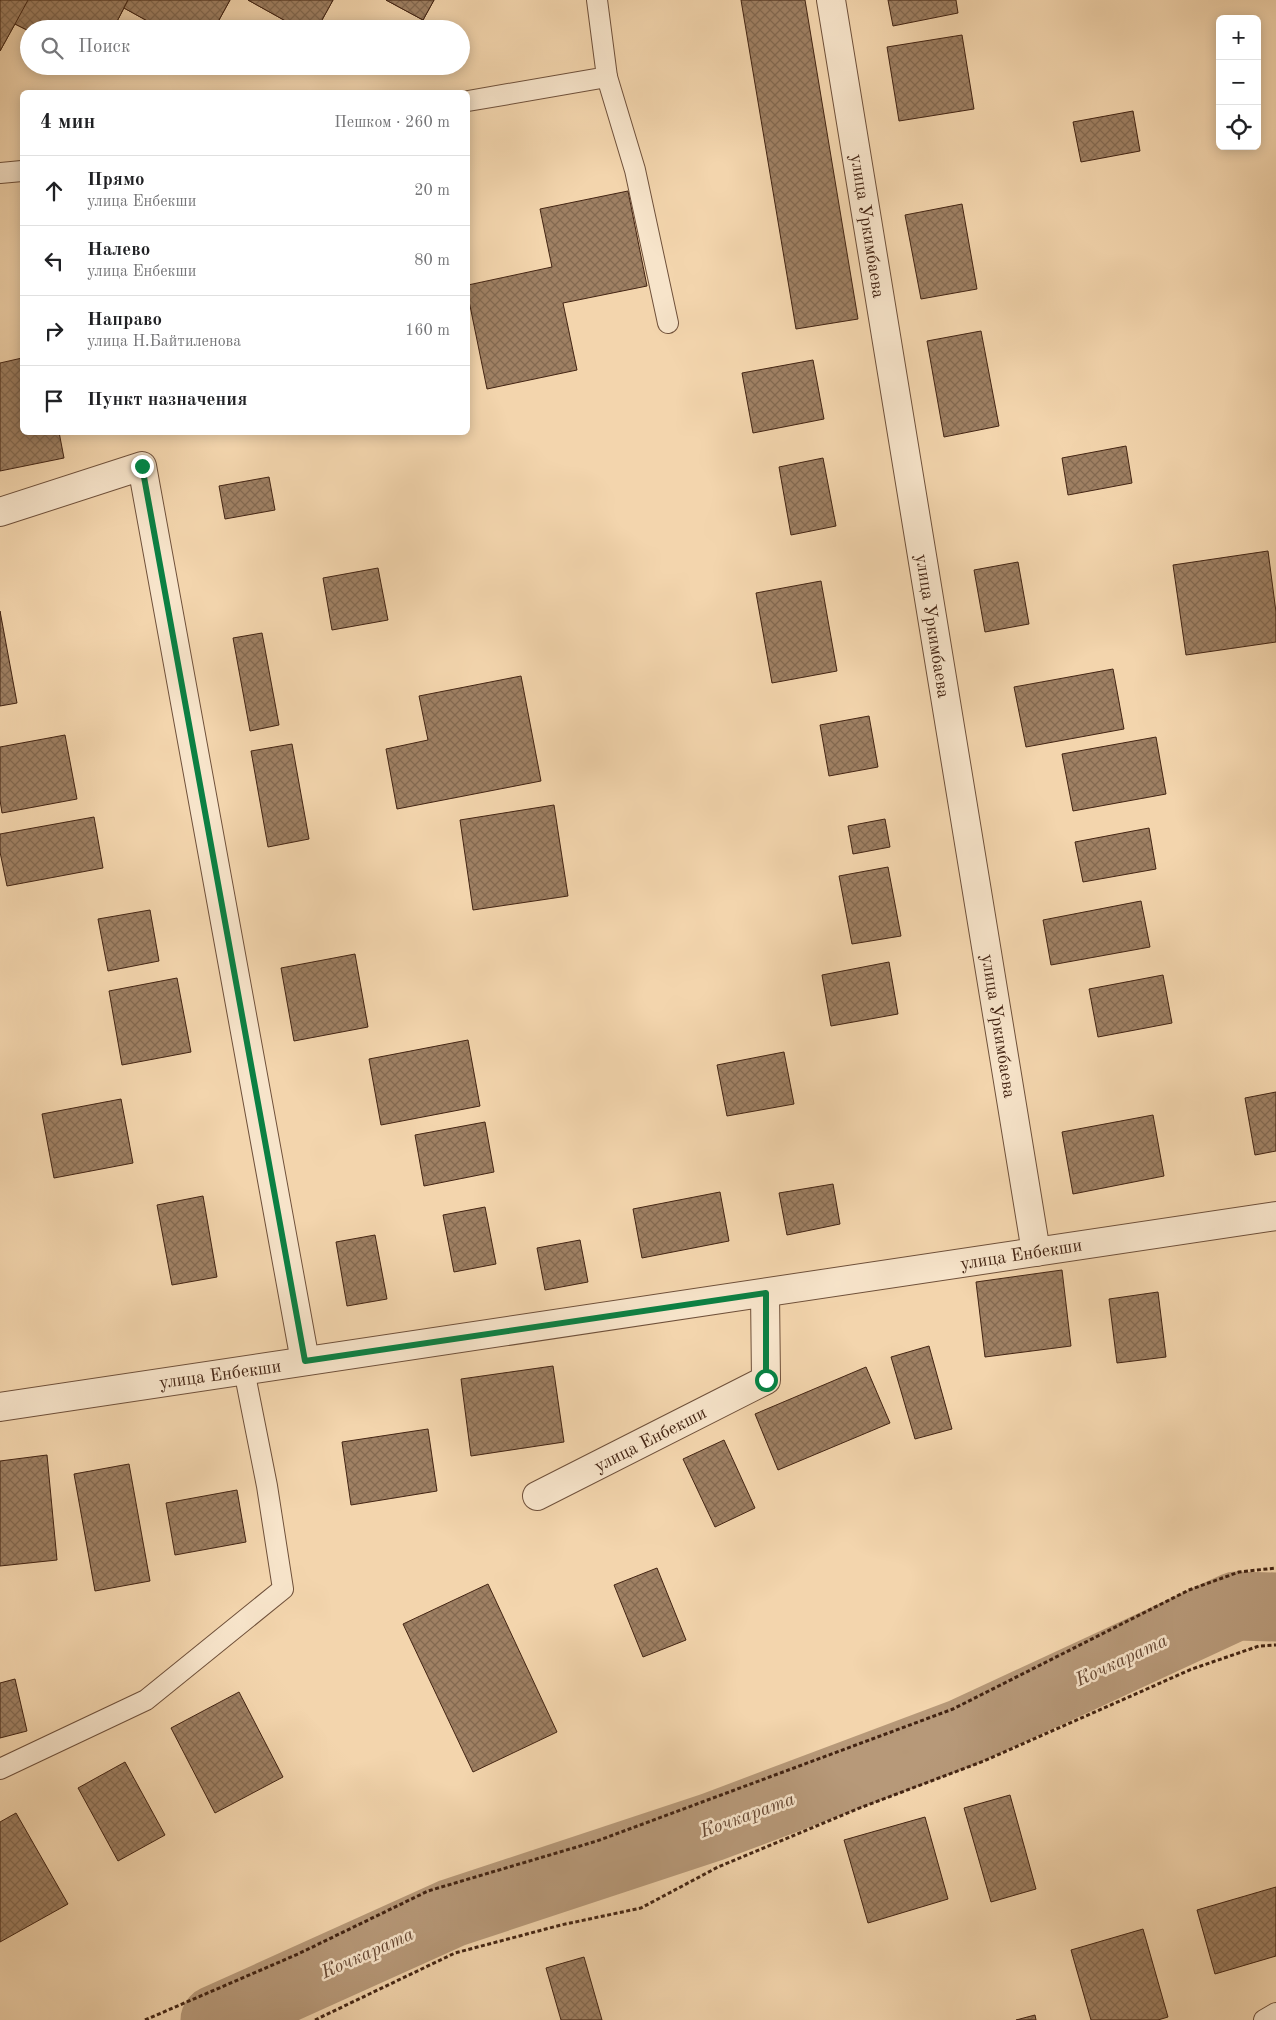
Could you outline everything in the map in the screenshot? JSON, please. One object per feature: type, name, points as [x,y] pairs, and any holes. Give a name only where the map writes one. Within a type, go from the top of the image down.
[{"type":"street","name":"улица Уркимбаева","points":[[831,0],[1036,1252]]},
{"type":"street","points":[[0,512],[142,466],[305,1361]]},
{"type":"street","name":"улица Енбекши","points":[[0,1407],[1276,1216]]},
{"type":"street","name":"улица Енбекши","points":[[536,1496],[766,1380],[766,1293]]},
{"type":"lane","points":[[597,0],[607,77],[635,170],[668,323]]},
{"type":"lane","points":[[470,101],[607,77]]},
{"type":"lane","points":[[0,173],[20,171]]},
{"type":"lane","points":[[0,1769],[146,1700],[283,1589],[267,1486],[244,1370]]},
{"type":"lane","points":[[1264,2020],[1276,2013]]},
{"type":"path","points":[[145,2020],[298,1954],[428,1891],[597,1841],[953,1709],[1189,1590],[1239,1572],[1276,1568]]},
{"type":"path","points":[[315,2020],[455,1953],[561,1925],[641,1908],[718,1867],[857,1809],[984,1761],[1192,1669],[1259,1646],[1276,1645]]},
{"type":"building","points":[[0,0],[28,0],[0,51]]},
{"type":"building","points":[[0,0],[230,0],[219,20],[146,20],[124,8],[118,20],[20,20],[20,26],[15,24],[0,51]]},
{"type":"building","points":[[28,0],[128,0],[118,20],[20,20],[20,26],[15,24]]},
{"type":"building","points":[[128,0],[230,0],[219,20],[146,20],[124,8]]},
{"type":"building","points":[[248,0],[333,0],[322,20],[284,20]]},
{"type":"building","points":[[248,0],[333,0],[322,20],[284,20]]},
{"type":"building","points":[[386,0],[434,0],[423,20]]},
{"type":"building","points":[[386,0],[434,0],[423,20]]},
{"type":"building","points":[[741,0],[805,0],[858,319],[796,329]]},
{"type":"building","points":[[888,0],[956,0],[958,13],[893,26]]},
{"type":"building","points":[[962,35],[974,109],[899,121],[887,47]]},
{"type":"building","points":[[1133,111],[1140,151],[1081,162],[1073,122]]},
{"type":"building","points":[[628,191],[647,286],[563,303],[577,370],[487,389],[470,306],[470,285],[552,267],[540,209]]},
{"type":"building","points":[[962,204],[977,289],[921,299],[905,215]]},
{"type":"building","points":[[981,331],[999,426],[944,437],[927,341]]},
{"type":"building","points":[[20,358],[20,435],[60,435],[64,458],[0,471],[0,363]]},
{"type":"building","points":[[813,360],[824,419],[753,433],[742,373]]},
{"type":"building","points":[[1126,446],[1132,483],[1068,495],[1062,458]]},
{"type":"building","points":[[823,458],[836,526],[791,535],[779,467]]},
{"type":"building","points":[[269,477],[275,510],[225,519],[219,486]]},
{"type":"building","points":[[1268,551],[1276,612],[1276,642],[1186,655],[1173,565]]},
{"type":"building","points":[[1018,562],[1029,624],[985,632],[974,570]]},
{"type":"building","points":[[378,568],[388,620],[332,630],[323,578]]},
{"type":"building","points":[[821,581],[837,671],[772,683],[756,593]]},
{"type":"building","points":[[0,611],[17,703],[0,706]]},
{"type":"building","points":[[262,633],[279,725],[250,731],[233,638]]},
{"type":"building","points":[[1113,669],[1124,729],[1026,747],[1014,687]]},
{"type":"building","points":[[521,676],[541,781],[397,809],[386,749],[428,740],[419,696]]},
{"type":"building","points":[[869,716],[878,767],[829,776],[820,725]]},
{"type":"building","points":[[65,735],[77,799],[2,813],[0,800],[0,747]]},
{"type":"building","points":[[1156,737],[1166,794],[1073,811],[1062,754]]},
{"type":"building","points":[[292,744],[309,839],[268,847],[251,751]]},
{"type":"building","points":[[554,805],[568,896],[473,910],[460,820]]},
{"type":"building","points":[[94,817],[103,868],[7,886],[0,852],[0,834]]},
{"type":"building","points":[[885,819],[890,847],[853,854],[848,826]]},
{"type":"building","points":[[1149,828],[1156,869],[1083,882],[1075,842]]},
{"type":"building","points":[[888,867],[901,936],[852,944],[839,876]]},
{"type":"building","points":[[1141,901],[1150,947],[1051,965],[1043,920]]},
{"type":"building","points":[[150,910],[159,961],[108,971],[98,919]]},
{"type":"building","points":[[355,954],[368,1027],[294,1041],[281,968]]},
{"type":"building","points":[[889,962],[898,1014],[831,1026],[822,975]]},
{"type":"building","points":[[1163,975],[1172,1023],[1098,1037],[1089,989]]},
{"type":"building","points":[[177,978],[191,1052],[122,1065],[109,991]]},
{"type":"building","points":[[468,1040],[480,1106],[381,1125],[369,1059]]},
{"type":"building","points":[[784,1052],[794,1104],[727,1116],[717,1065]]},
{"type":"building","points":[[1276,1092],[1276,1151],[1255,1155],[1245,1098]]},
{"type":"building","points":[[121,1099],[133,1163],[54,1178],[42,1114]]},
{"type":"building","points":[[1153,1115],[1164,1176],[1073,1194],[1062,1132]]},
{"type":"building","points":[[485,1122],[494,1172],[424,1186],[415,1135]]},
{"type":"building","points":[[833,1184],[840,1224],[787,1235],[779,1193]]},
{"type":"building","points":[[720,1192],[729,1241],[642,1258],[633,1209]]},
{"type":"building","points":[[203,1196],[217,1277],[172,1285],[157,1205]]},
{"type":"building","points":[[485,1207],[496,1264],[454,1272],[443,1215]]},
{"type":"building","points":[[375,1235],[387,1299],[347,1306],[336,1242]]},
{"type":"building","points":[[580,1240],[588,1282],[545,1290],[537,1248]]},
{"type":"building","points":[[1062,1270],[1071,1346],[985,1357],[976,1282]]},
{"type":"building","points":[[1158,1292],[1166,1357],[1117,1363],[1109,1299]]},
{"type":"building","points":[[929,1346],[952,1429],[915,1439],[891,1357]]},
{"type":"building","points":[[553,1366],[564,1442],[471,1456],[461,1379]]},
{"type":"building","points":[[866,1367],[890,1423],[778,1470],[755,1414]]},
{"type":"building","points":[[428,1429],[437,1491],[351,1505],[342,1442]]},
{"type":"building","points":[[724,1440],[755,1508],[715,1527],[683,1459]]},
{"type":"building","points":[[47,1455],[57,1560],[0,1566],[0,1461]]},
{"type":"building","points":[[129,1464],[150,1581],[95,1591],[74,1474]]},
{"type":"building","points":[[237,1490],[246,1542],[175,1555],[166,1503]]},
{"type":"building","points":[[657,1568],[686,1640],[643,1657],[614,1585]]},
{"type":"building","points":[[488,1584],[557,1732],[473,1772],[403,1624]]},
{"type":"building","points":[[15,1679],[27,1731],[0,1738],[0,1683]]},
{"type":"building","points":[[239,1692],[283,1777],[215,1813],[171,1728]]},
{"type":"building","points":[[125,1762],[165,1835],[118,1861],[78,1788]]},
{"type":"building","points":[[1010,1795],[1036,1889],[991,1902],[964,1808]]},
{"type":"building","points":[[16,1813],[68,1904],[0,1942],[0,1822]]},
{"type":"building","points":[[925,1817],[948,1899],[868,1923],[844,1840]]},
{"type":"building","points":[[1276,1887],[1276,1956],[1215,1974],[1197,1910]]},
{"type":"building","points":[[1143,1929],[1168,2017],[1158,2020],[1091,2020],[1071,1950]]},
{"type":"building","points":[[584,1957],[602,2020],[561,2020],[546,1968]]},
{"type":"building","points":[[1035,2015],[1036,2020],[1016,2020]]},
{"type":"waterway","name":"Кочкарата","points":[[215,2020],[452,1913],[712,1827],[962,1733],[1236,1606],[1276,1607]]},
{"type":"route","points":[[142,466],[305,1361],[766,1293],[766,1380]]}]
